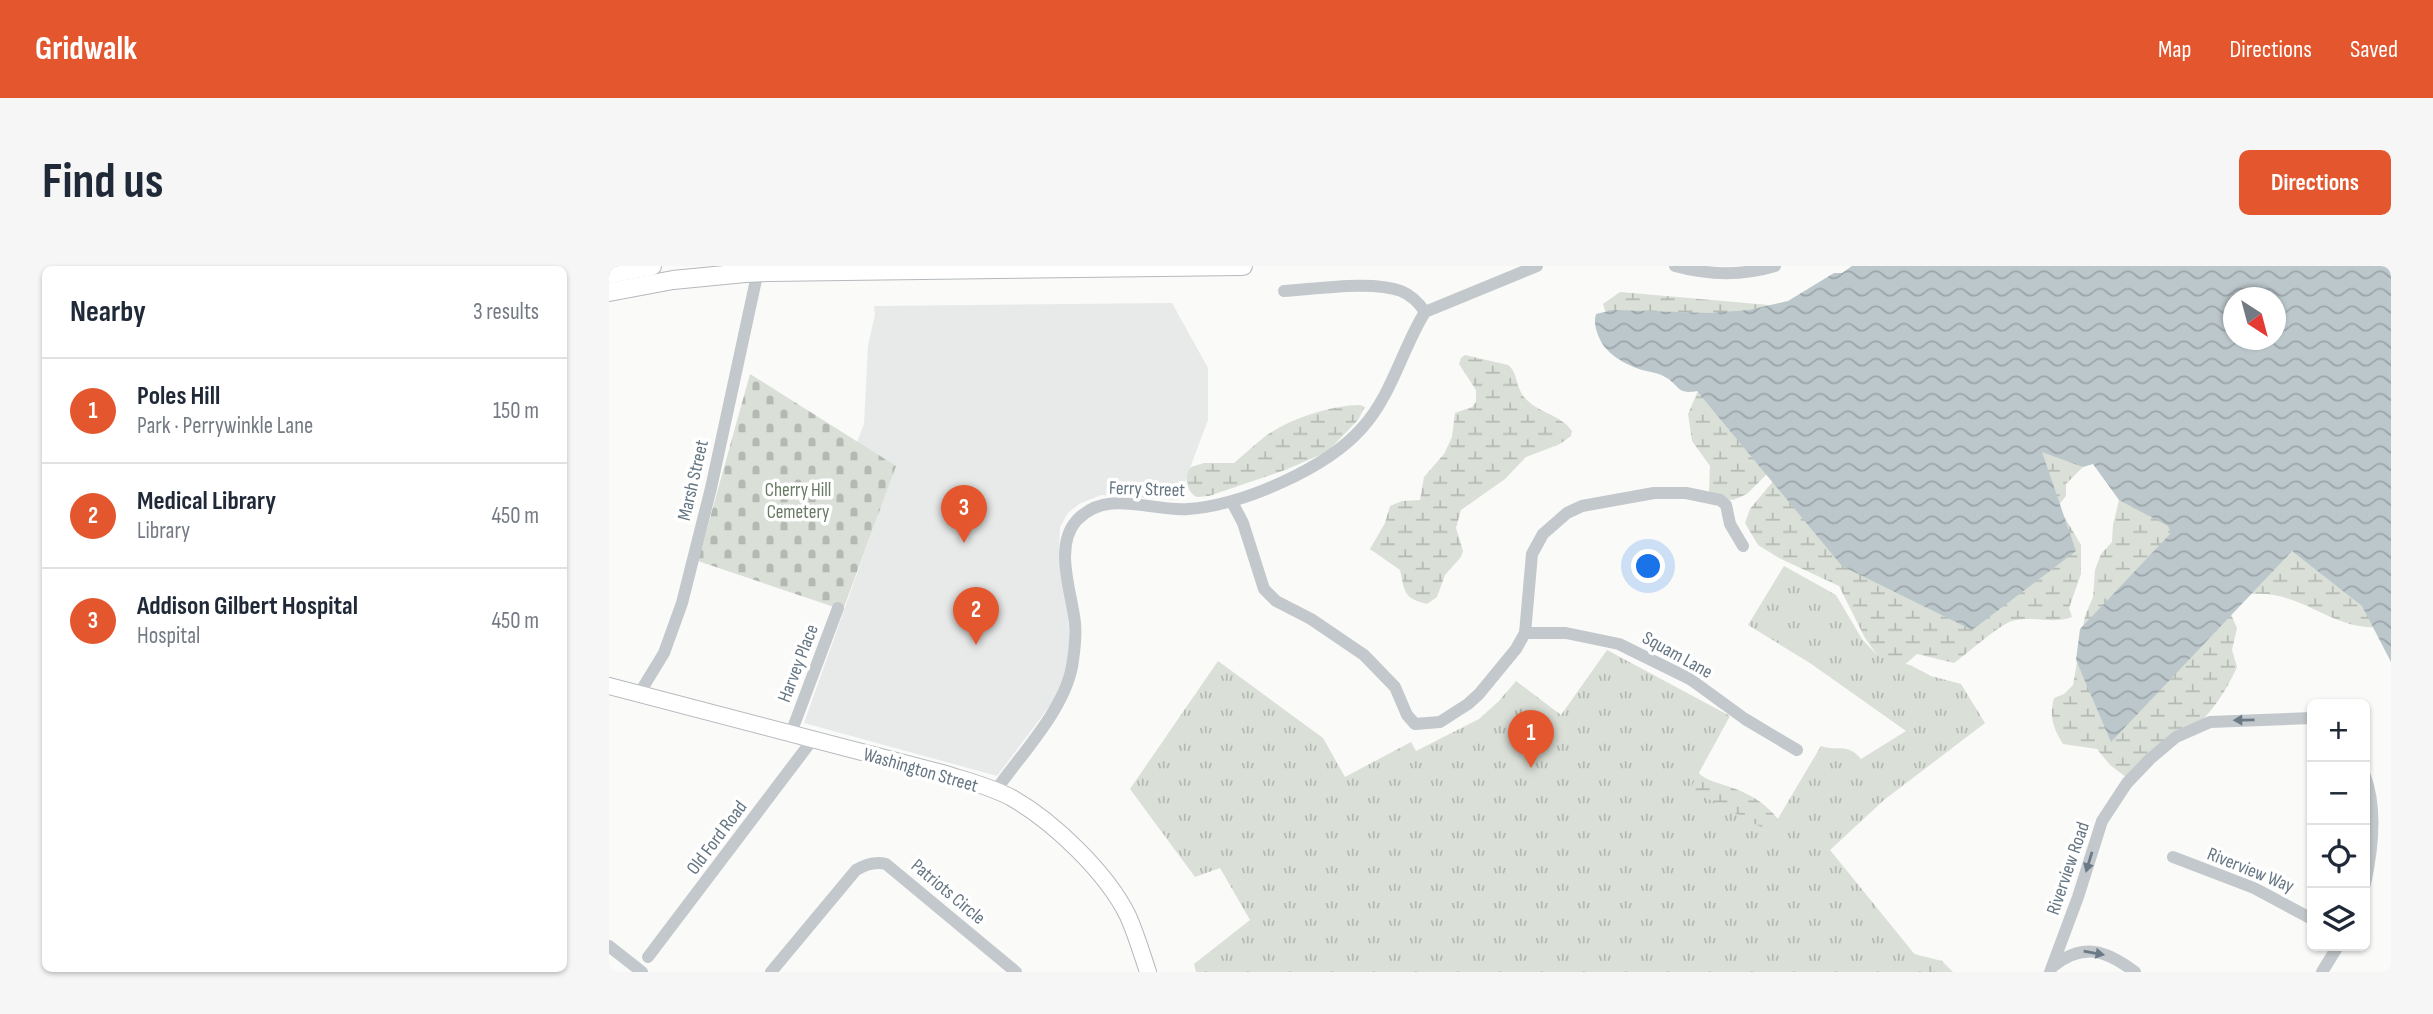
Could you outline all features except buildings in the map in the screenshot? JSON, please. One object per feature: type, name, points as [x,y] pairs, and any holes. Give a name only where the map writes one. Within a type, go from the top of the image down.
[{"type":"highway","points":[[609,274],[652,266]]},
{"type":"highway","points":[[609,292],[673,280],[757,270],[1243,266]]},
{"type":"main road","name":"Washington Street","points":[[609,686],[946,774],[996,790],[1013,799],[1056,830],[1101,877],[1127,915],[1148,972]]},
{"type":"street","points":[[1285,291],[1380,287],[1402,291],[1420,304],[1425,312],[1537,266]]},
{"type":"street","points":[[1675,266],[1699,273],[1734,274],[1775,266]]},
{"type":"street","name":"Marsh Street","points":[[639,694],[670,639],[685,591],[711,488],[757,270]]},
{"type":"street","name":"Ferry Street","points":[[996,790],[1055,709],[1070,676],[1076,632],[1066,553],[1068,536],[1077,521],[1102,504],[1121,502],[1177,510],[1232,502],[1322,461],[1356,434],[1369,419],[1387,390],[1425,312]]},
{"type":"street","points":[[1232,502],[1243,523],[1264,589],[1276,601],[1311,619],[1364,655],[1395,687],[1407,715],[1415,724],[1440,722],[1479,694],[1516,649],[1525,633],[1530,563],[1534,547],[1557,521],[1582,506],[1665,492],[1720,500],[1725,505],[1730,524],[1743,546]]},
{"type":"street","name":"Harvey Place","points":[[791,733],[838,608]]},
{"type":"street","name":"Squam Lane","points":[[1525,633],[1566,633],[1602,639],[1630,649],[1690,679],[1745,719],[1797,750]]},
{"type":"street","name":"Riverview Road","points":[[2051,969],[2102,821],[2120,792],[2150,759],[2176,737],[2210,722],[2307,718]]},
{"type":"street","name":"Old Ford Road","points":[[648,957],[813,739]]},
{"type":"street","points":[[2370,796],[2370,844]]},
{"type":"street","name":"Riverview Way","points":[[2173,857],[2254,888],[2307,916]]},
{"type":"street","name":"Patriots Circle","points":[[771,972],[856,870],[879,862],[886,864],[1016,972]]},
{"type":"street","points":[[609,946],[642,972]]},
{"type":"street","name":"Riverview Road","points":[[2051,969],[2078,951],[2088,950],[2105,955],[2135,972]]},
{"type":"street","points":[[2322,972],[2335,951]]},
{"type":"shaded area","points":[[1172,303],[1208,368],[1208,420],[1178,500],[1101,495],[1079,504],[1068,513],[1060,527],[1059,558],[1068,612],[1070,651],[1064,675],[1052,703],[997,776],[804,723],[895,467],[857,442],[864,424],[868,345],[875,315],[874,306]]},
{"type":"green space","points":[[1620,292],[1781,306],[2083,467],[2066,484],[2066,496],[2058,506],[2081,545],[2081,574],[2069,608],[2072,617],[2012,621],[1954,663],[1917,654],[1902,667],[1884,665],[1865,638],[1839,586],[1779,558],[1758,545],[1745,523],[1750,509],[1784,468],[1769,472],[1747,494],[1733,500],[1716,498],[1709,491],[1710,466],[1692,441],[1688,414],[1698,391],[1702,391],[1606,314],[1603,304]]},
{"type":"green space","points":[[1465,355],[1508,365],[1526,399],[1562,421],[1572,431],[1571,436],[1560,444],[1526,457],[1505,479],[1461,510],[1456,528],[1463,551],[1461,557],[1445,575],[1437,597],[1427,604],[1409,596],[1404,589],[1400,570],[1370,549],[1385,523],[1390,506],[1402,501],[1420,500],[1424,477],[1444,454],[1452,437],[1455,413],[1472,407],[1476,402],[1476,390],[1459,364]]},
{"type":"green space","name":"Cherry Hill Cemetery","points":[[750,374],[896,466],[843,610],[698,561]]},
{"type":"green space","points":[[1360,405],[1365,407],[1358,420],[1327,452],[1285,470],[1209,496],[1197,497],[1188,488],[1186,479],[1191,467],[1204,463],[1234,463],[1263,438],[1284,425],[1323,411]]},
{"type":"green space","points":[[2119,500],[2130,501],[2282,552],[2302,551],[2355,579],[2377,627],[2345,623],[2301,603],[2270,594],[2252,594],[2226,603],[2237,628],[2232,650],[2237,667],[2227,687],[2216,704],[2191,731],[2126,777],[2110,765],[2097,749],[2063,744],[2054,727],[2052,716],[2054,698],[2064,694],[2073,685],[2085,616],[2093,597],[2095,570],[2101,554],[2112,542]]},
{"type":"green space","points":[[1784,566],[1836,595],[1862,639],[1876,654],[1910,665],[1931,676],[1961,684],[1985,723],[1884,800],[1830,850],[1929,972],[1196,972],[1194,964],[1250,920],[1220,868],[1195,877],[1130,789],[1218,661],[1323,738],[1345,777],[1411,742],[1416,751],[1479,719],[1516,681],[1561,715],[1607,650],[1730,716],[1690,789],[1770,832],[1821,746],[1847,749],[1861,759],[1906,731],[1810,663],[1748,625]]},
{"type":"green space","points":[[1689,763],[1708,779],[1741,791],[1768,808],[1782,824],[1792,844],[1679,809]]},
{"type":"green space","points":[[1914,954],[1942,961],[1953,972],[1893,972]]},
{"type":"water","points":[[1852,266],[2391,266],[2391,662],[2362,606],[2292,551],[2111,742],[2076,660],[2080,629],[2171,533],[2168,526],[2119,500],[2093,464],[2083,467],[2042,452],[2076,551],[1972,630],[1842,566],[1697,391],[1685,392],[1662,375],[1620,360],[1605,347],[1596,327],[1596,314],[1613,310],[1710,313],[1749,310],[1788,301],[1834,273],[1842,273]]},
{"type":"place","name":"Addison Gilbert Hospital","points":[[964,543]]},
{"type":"place","name":"Medical Library","points":[[976,645]]},
{"type":"place","name":"Poles Hill","points":[[1531,768]]}]
